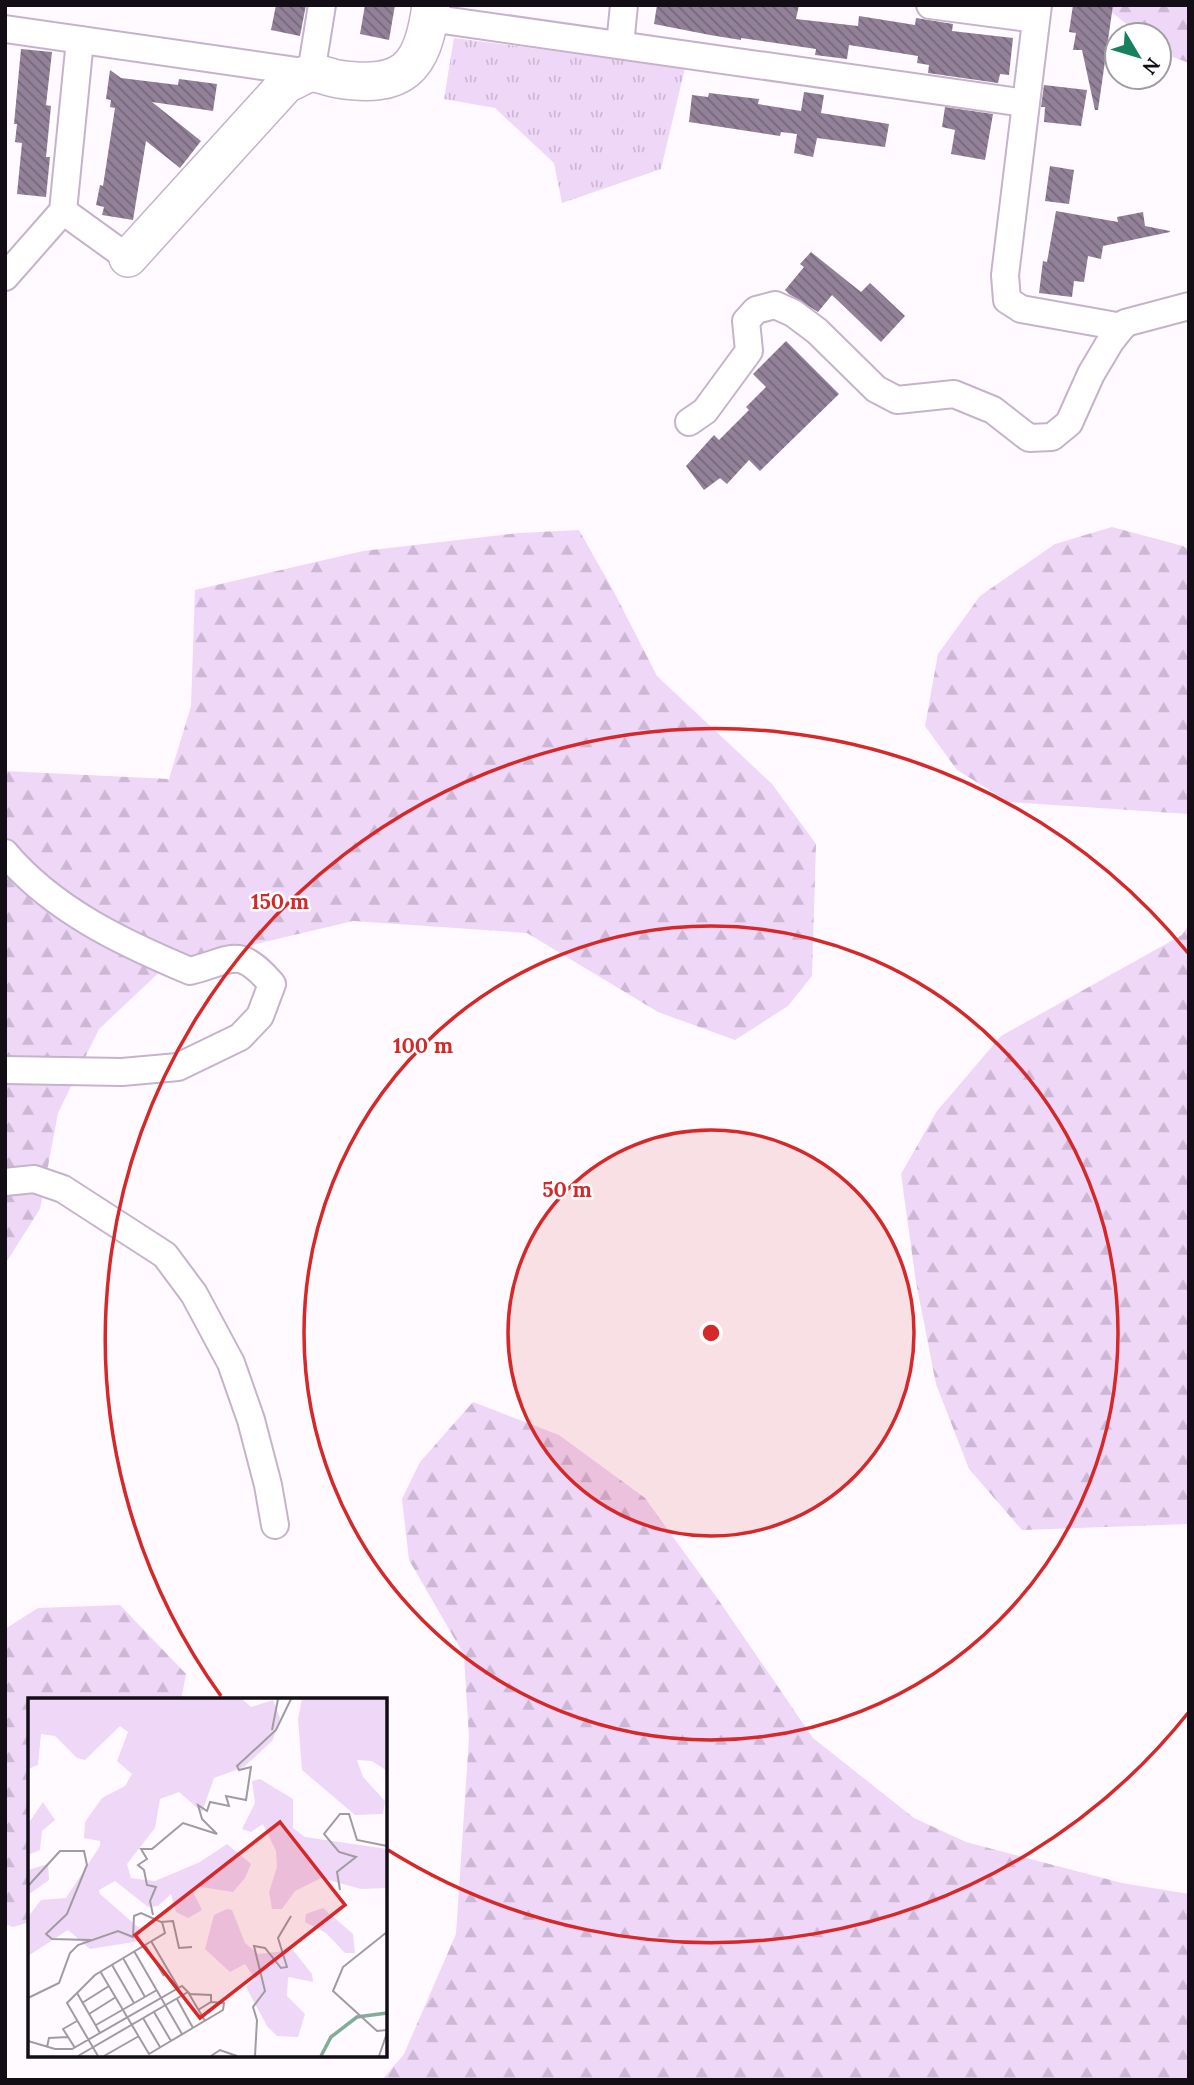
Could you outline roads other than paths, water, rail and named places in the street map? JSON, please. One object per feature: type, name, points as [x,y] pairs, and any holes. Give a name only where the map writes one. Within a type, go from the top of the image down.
[{"type":"street","points":[[311,73],[322,5]]},
{"type":"street","points":[[620,45],[624,5]]},
{"type":"street","points":[[930,5],[1037,12],[1005,275],[1007,300],[1021,309],[1122,327]]},
{"type":"street","points":[[5,29],[339,79],[381,82],[401,76],[416,60],[428,31],[430,12],[620,45],[1026,103]]},
{"type":"street","points":[[5,277],[63,211],[80,40]]},
{"type":"street","points":[[63,211],[128,258],[286,84],[311,73]]},
{"type":"street","points":[[689,422],[705,411],[749,351],[746,321],[757,310],[775,305],[793,313],[817,331],[876,389],[897,400],[954,394],[993,410],[1029,438],[1052,437],[1069,423],[1091,374],[1125,323],[1189,306]]},
{"type":"street","points":[[5,853],[33,882],[89,922],[133,947],[190,971],[232,957],[254,964],[272,984],[260,1016],[240,1037],[178,1067],[122,1072],[5,1070]]},
{"type":"street","points":[[5,1182],[34,1179],[63,1189],[165,1255],[194,1294],[231,1363],[251,1420],[275,1525]]}]
